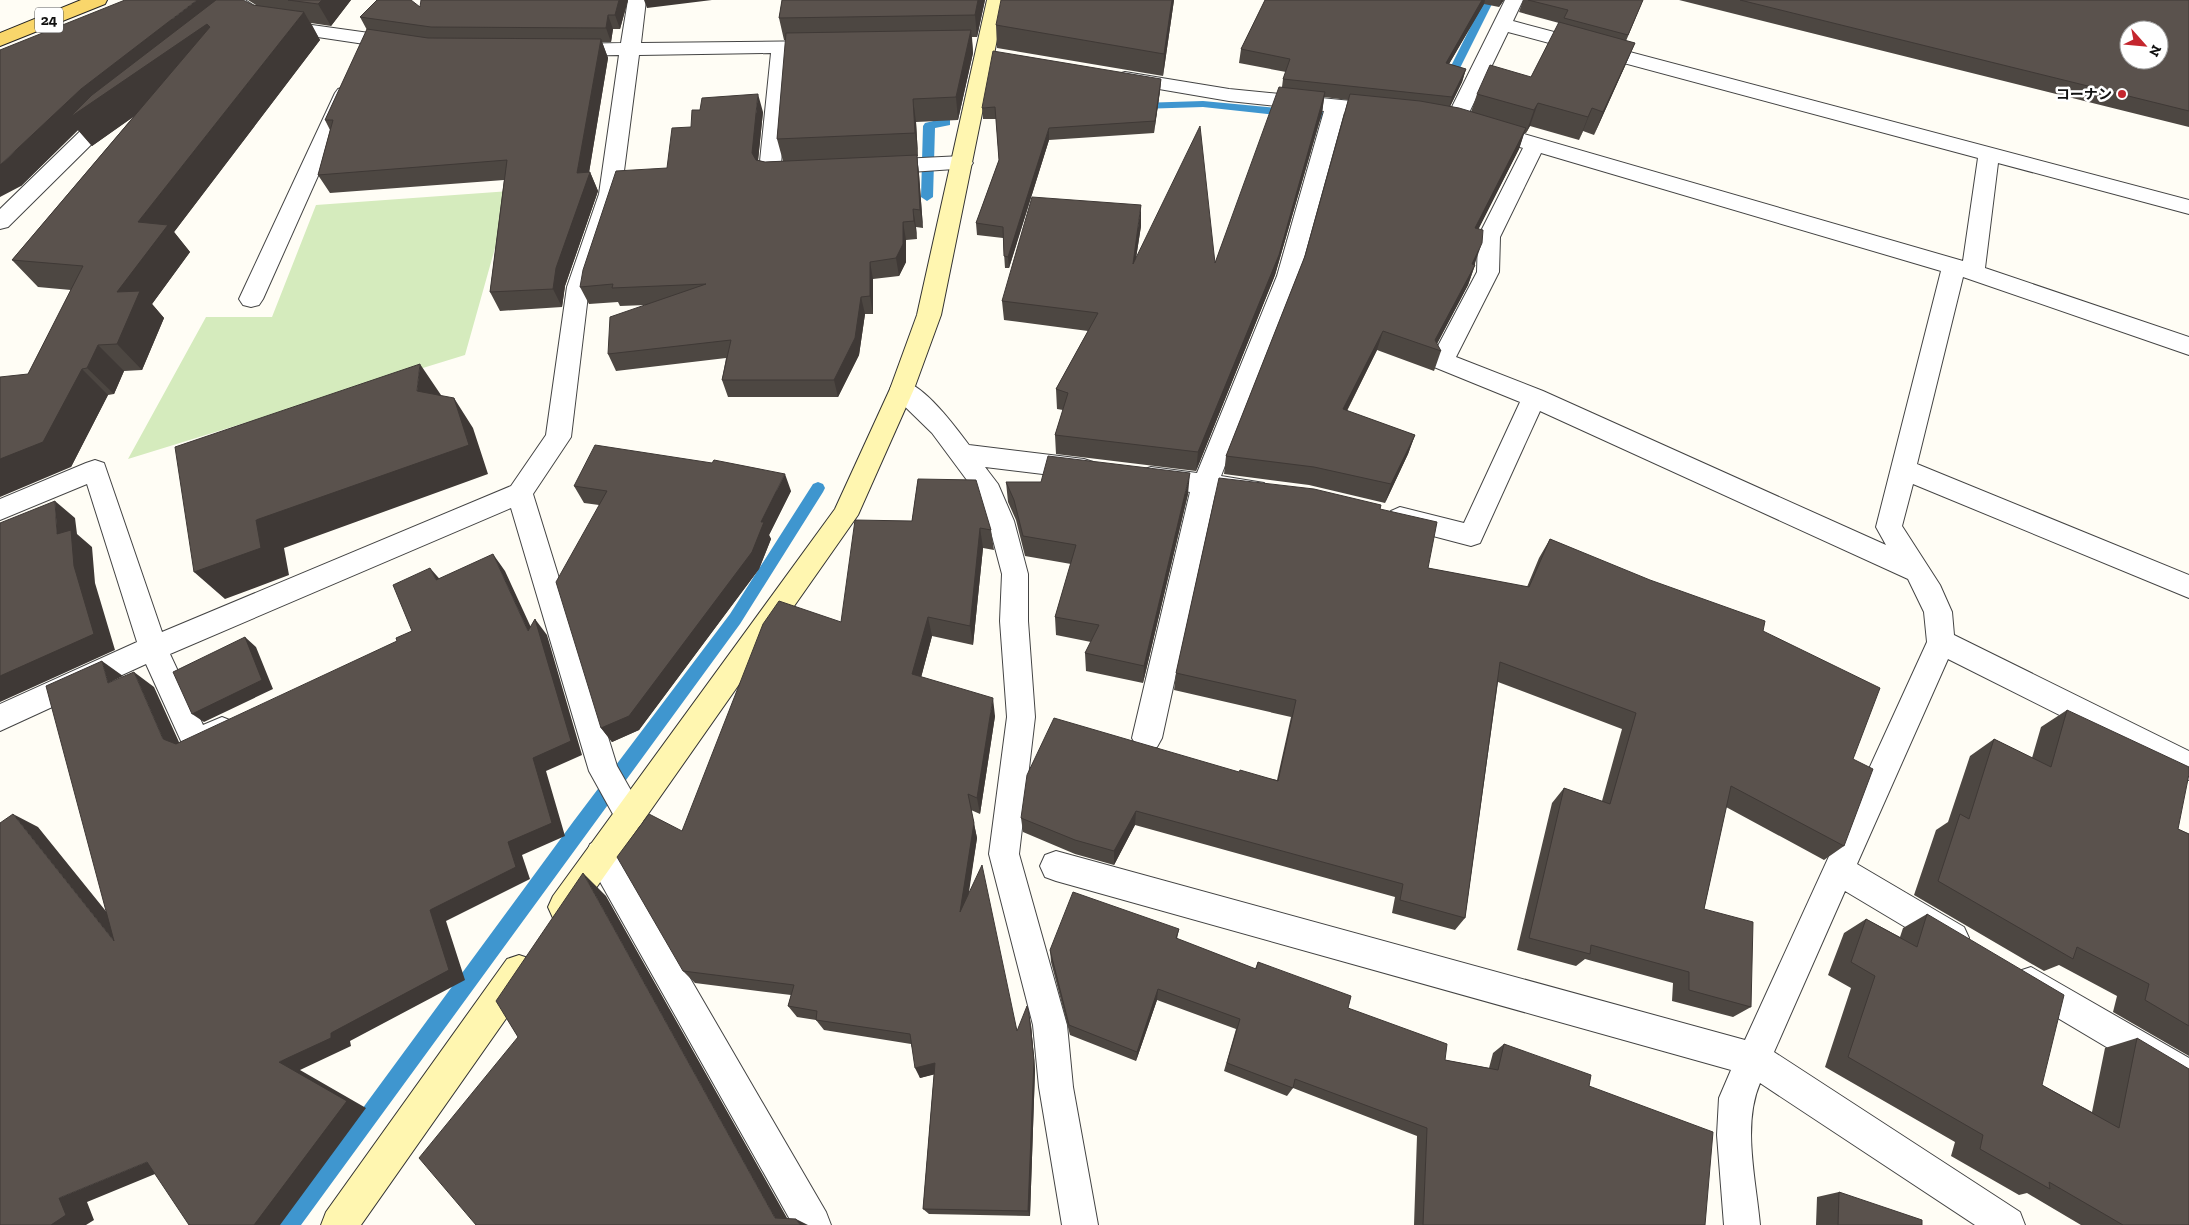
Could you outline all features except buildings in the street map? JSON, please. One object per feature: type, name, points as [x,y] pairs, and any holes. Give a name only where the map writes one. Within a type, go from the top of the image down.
[{"type":"main road","name":"24","points":[[0,40],[98,0]]},
{"type":"street","points":[[0,718],[153,648],[520,493],[558,437],[578,287],[610,194],[637,0]]},
{"type":"street","points":[[339,1225],[602,854],[617,794],[845,515],[902,389],[928,315],[940,164],[986,50],[996,0]]},
{"type":"street","points":[[1455,121],[1514,0]]},
{"type":"street","points":[[235,10],[271,25],[358,52],[419,46]]},
{"type":"street","points":[[251,298],[358,52],[368,18]]},
{"type":"street","points":[[1502,24],[2189,208]]},
{"type":"street","points":[[553,50],[840,47]]},
{"type":"street","points":[[781,48],[770,171],[820,169]]},
{"type":"street","points":[[1108,75],[1334,114],[1405,113]]},
{"type":"street","points":[[0,222],[106,117],[129,99]]},
{"type":"street","points":[[1147,738],[1205,484],[1288,276],[1334,114]]},
{"type":"street","points":[[1431,117],[1455,121],[1963,269],[2189,346]]},
{"type":"street","points":[[1535,145],[1489,237],[1488,272],[1442,361],[1534,398],[1917,571]]},
{"type":"street","points":[[1742,1225],[1734,1135],[1736,1098],[1941,642],[1938,612],[1917,571],[1889,527],[1903,469],[1963,269],[1989,154]]},
{"type":"street","points":[[860,167],[940,164]]},
{"type":"street","points":[[902,389],[941,426],[989,491],[1001,521],[1014,574],[1014,620],[1021,717],[1004,854],[1050,1025],[1056,1087],[1080,1225]]},
{"type":"street","points":[[1376,512],[1470,535],[1534,398]]},
{"type":"street","points":[[961,454],[1281,493]]},
{"type":"street","points":[[1903,469],[2189,587]]},
{"type":"street","points":[[0,510],[95,470],[153,648],[196,743],[248,718]]},
{"type":"street","points":[[520,493],[617,794]]},
{"type":"street","points":[[1941,642],[2189,766]]},
{"type":"street","points":[[602,854],[813,1225]]},
{"type":"street","points":[[1056,866],[1754,1059],[2008,1225]]},
{"type":"street","points":[[1839,870],[1976,951]]},
{"type":"street","points":[[2010,971],[2189,1077]]},
{"type":"green space","points":[[511,191],[465,355],[128,459],[206,317],[272,317],[316,205]]},
{"type":"waterway","points":[[1447,84],[1489,0]]},
{"type":"waterway","points":[[1140,106],[1203,104],[1343,118]]},
{"type":"waterway","points":[[927,197],[929,126],[946,122]]},
{"type":"waterway","points":[[289,1225],[579,828],[735,619],[818,488]]},
{"type":"place","name":"コーナン","points":[[2122,94]]}]
